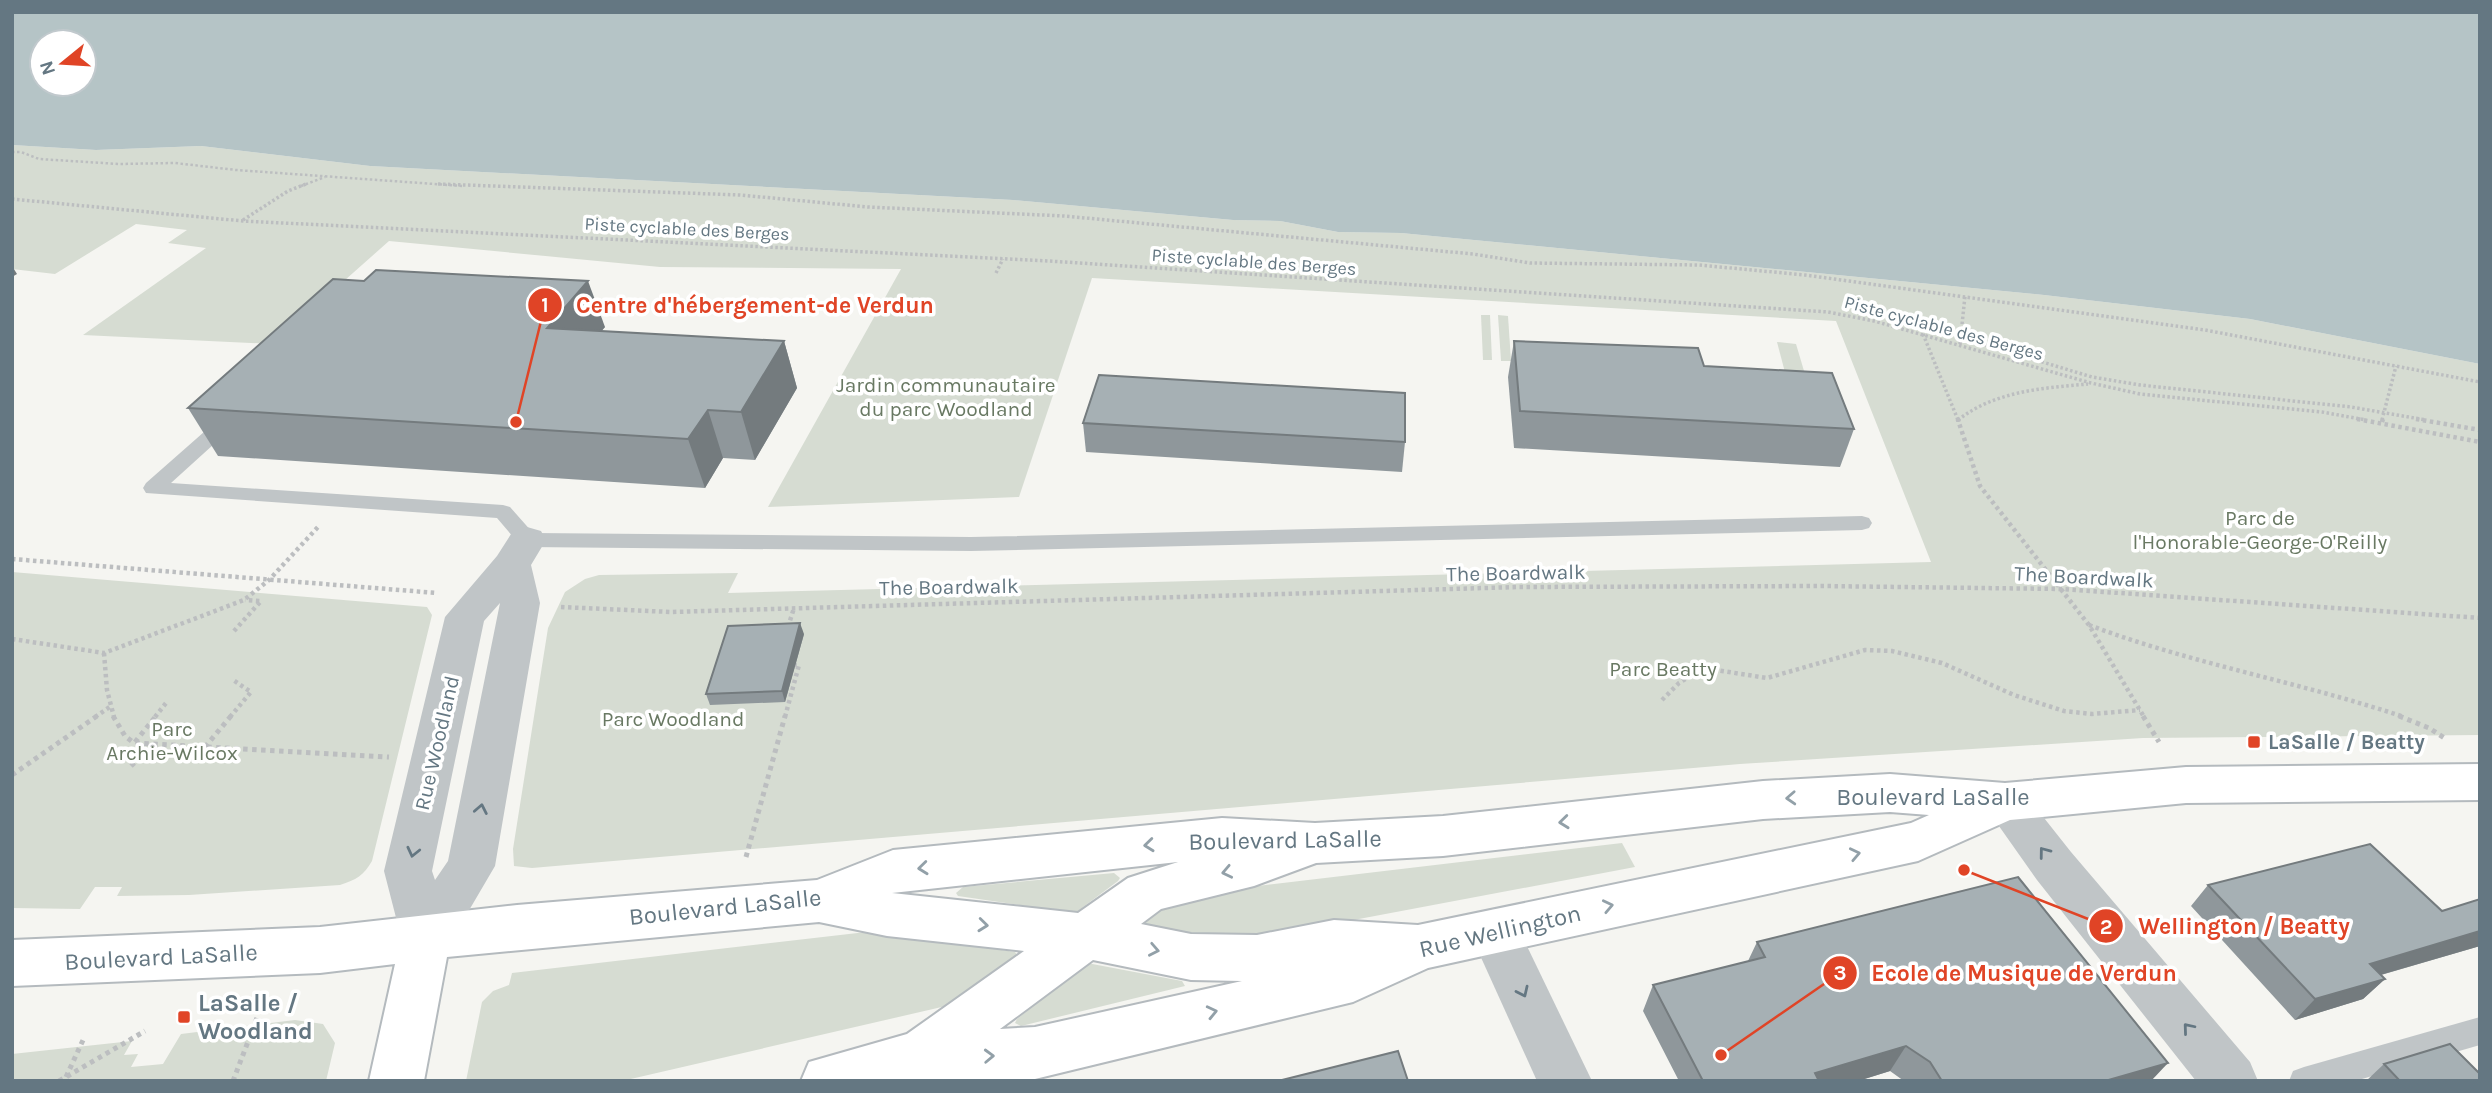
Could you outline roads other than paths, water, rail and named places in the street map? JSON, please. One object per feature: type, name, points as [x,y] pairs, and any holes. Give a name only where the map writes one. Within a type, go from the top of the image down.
[{"type":"main road","name":"Boulevard LaSalle","points":[[12,963],[320,950],[426,937],[819,901],[894,871],[1222,838],[1315,843],[1443,836],[1763,800],[1890,793],[2006,802],[2186,785],[2480,782]]},
{"type":"main road","name":"Rue Wellington","points":[[828,1081],[985,1056],[1035,1053],[1353,979],[1420,947],[1918,841],[2006,802]]},
{"type":"main road","points":[[922,1068],[1145,893],[1254,866],[1315,843]]},
{"type":"main road","points":[[819,901],[887,914],[1087,936],[1191,957],[1257,958],[1334,942],[1420,947]]},
{"type":"main road","name":"Rue Woodland","points":[[396,1081],[426,937]]},
{"type":"street","name":"Rue Woodland","points":[[426,937],[471,866],[520,603],[519,552]]},
{"type":"street","name":"Rue Woodland","points":[[426,937],[408,871],[465,617],[519,552]]},
{"type":"street","points":[[2006,802],[2063,877],[2231,1081]]},
{"type":"street","points":[[1494,930],[1564,1081]]},
{"type":"lane","points":[[240,410],[153,488],[340,503],[503,512],[519,552],[1862,523]]},
{"type":"lane","points":[[2304,1081],[2480,1031]]},
{"type":"place","name":"Centre d'hébergement-de Verdun","points":[[516,422]]},
{"type":"place","name":"LaSalle / Beatty","points":[[2254,742]]},
{"type":"place","name":"Wellington / Beatty","points":[[1964,870]]},
{"type":"place","name":"LaSalle / Woodland","points":[[184,1017]]},
{"type":"place","name":"Ecole de Musique de Verdun","points":[[1721,1055]]},
{"type":"park label","name":"Jardin communautaire du parc Woodland","points":[[946,397]]},
{"type":"park label","name":"Parc de l'Honorable-George-O'Reilly","points":[[2260,530]]},
{"type":"park label","name":"Parc Beatty","points":[[1663,669]]},
{"type":"park label","name":"Parc Woodland","points":[[673,719]]},
{"type":"park label","name":"Parc Archie-Wilcox","points":[[172,741]]}]
